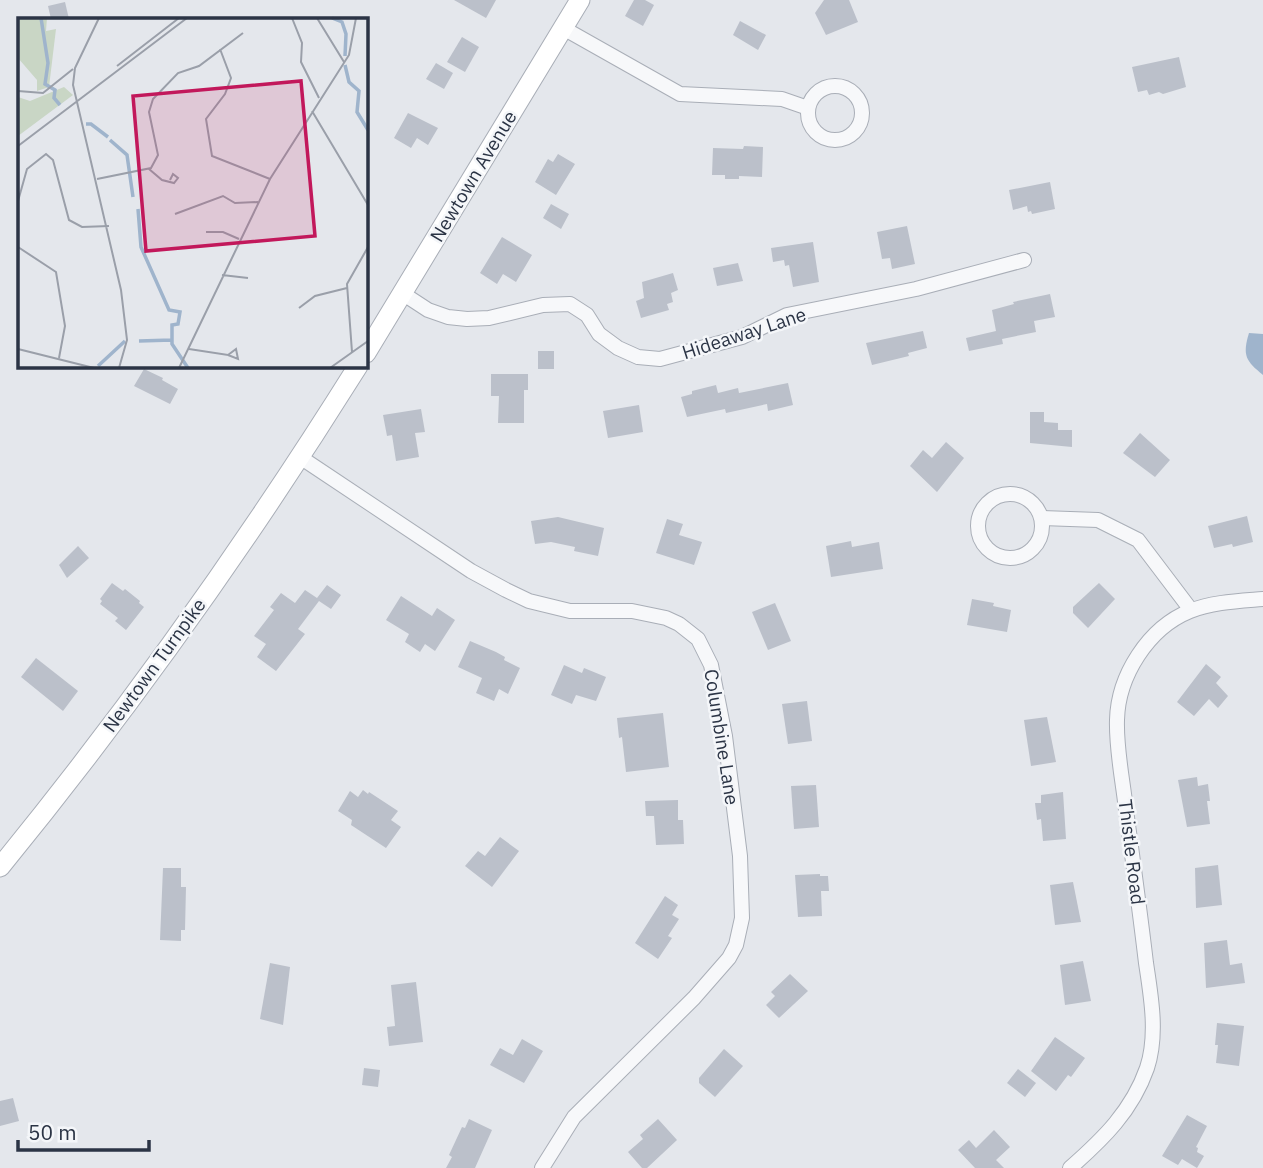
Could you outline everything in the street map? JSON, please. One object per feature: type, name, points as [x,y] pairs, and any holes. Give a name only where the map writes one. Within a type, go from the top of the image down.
[{"type":"street","name":"Newtown Avenue","points":[[368,350],[580,0]]},
{"type":"street","points":[[563,28],[680,94],[782,99],[807,108]]},
{"type":"street","name":"Hideaway Lane","points":[[402,293],[428,310],[448,317],[467,319],[489,318],[542,305],[570,304],[587,315],[599,334],[618,348],[638,357],[660,359],[742,337],[787,316],[915,289],[1024,260]]},
{"type":"street","points":[[300,457],[357,368]]},
{"type":"street","name":"Newtown Turnpike","points":[[0,867],[142,685],[300,457]]},
{"type":"street","name":"Columbine Lane","points":[[300,457],[471,571],[506,590],[529,601],[570,611],[632,611],[666,618],[679,624],[698,639],[711,665],[724,736],[740,856],[742,918],[736,945],[729,958],[701,991],[574,1117],[542,1168]]},
{"type":"street","points":[[1016,494],[1033,502],[1042,518],[1042,536],[1031,552],[1014,559],[995,556],[982,543],[977,525],[983,507],[998,495],[1016,494]]},
{"type":"street","points":[[1042,518],[1098,520],[1138,540],[1191,610]]},
{"type":"street","name":"Thistle Road","points":[[1070,1168],[1113,1128],[1128,1108],[1147,1067],[1153,1033],[1118,746],[1118,707],[1126,678],[1140,652],[1175,619],[1191,610],[1263,598]]},
{"type":"water","points":[[1249,333],[1263,334],[1263,375],[1247,357]]},
{"type":"building","points":[[454,0],[496,0],[486,18]]},
{"type":"building","points":[[634,0],[645,0],[654,5],[643,26],[625,16]]},
{"type":"building","points":[[824,0],[849,0],[858,22],[826,35],[815,13]]},
{"type":"building","points":[[65,2],[69,18],[51,18],[48,6]]},
{"type":"building","points":[[740,21],[766,35],[758,50],[733,35]]},
{"type":"building","points":[[462,37],[479,47],[465,72],[447,62]]},
{"type":"building","points":[[1179,57],[1186,87],[1163,94],[1159,92],[1149,95],[1147,90],[1138,92],[1132,67]]},
{"type":"building","points":[[436,63],[453,73],[444,89],[426,79]]},
{"type":"building","points":[[408,113],[438,128],[428,145],[417,138],[411,148],[394,138]]},
{"type":"building","points":[[744,146],[763,147],[762,177],[739,176],[739,179],[725,179],[725,175],[712,175],[713,148],[743,149]]},
{"type":"building","points":[[558,154],[575,164],[556,195],[535,182],[548,159],[553,162]]},
{"type":"building","points":[[1050,182],[1055,209],[1032,214],[1031,211],[1028,212],[1027,206],[1013,210],[1009,190]]},
{"type":"building","points":[[551,204],[569,214],[561,229],[543,218]]},
{"type":"building","points":[[907,226],[915,264],[892,269],[890,258],[882,259],[877,232]]},
{"type":"building","points":[[502,237],[532,255],[516,282],[503,274],[497,284],[480,273]]},
{"type":"building","points":[[813,242],[819,282],[793,287],[789,265],[785,266],[784,260],[773,262],[771,248]]},
{"type":"building","points":[[738,263],[743,281],[717,286],[713,268]]},
{"type":"building","points":[[673,273],[678,290],[671,293],[673,302],[667,304],[669,310],[641,318],[636,301],[644,298],[642,282]]},
{"type":"building","points":[[1050,294],[1055,317],[1034,321],[1036,332],[1002,339],[1003,344],[969,351],[966,338],[996,331],[992,310],[1014,304],[1013,302]]},
{"type":"building","points":[[923,331],[927,348],[908,353],[909,356],[872,365],[866,343]]},
{"type":"building","points":[[538,351],[554,351],[554,369],[538,369]]},
{"type":"building","points":[[144,369],[178,389],[170,404],[134,386]]},
{"type":"building","points":[[491,374],[528,374],[528,390],[524,390],[524,423],[498,423],[499,396],[491,396]]},
{"type":"building","points":[[788,383],[793,405],[768,411],[767,404],[726,413],[725,409],[687,417],[681,397],[692,394],[692,391],[716,385],[718,393],[738,388],[739,393]]},
{"type":"building","points":[[639,405],[643,432],[608,438],[603,411]]},
{"type":"building","points":[[421,409],[425,432],[415,433],[419,457],[396,461],[392,435],[387,436],[383,415]]},
{"type":"building","points":[[1030,412],[1044,412],[1044,422],[1058,423],[1058,430],[1072,430],[1072,447],[1030,443]]},
{"type":"building","points":[[1140,433],[1170,460],[1155,477],[1123,453]]},
{"type":"building","points":[[946,442],[964,458],[937,492],[910,466],[923,450],[932,458]]},
{"type":"building","points":[[1247,516],[1253,542],[1214,548],[1208,526]]},
{"type":"building","points":[[558,517],[604,528],[598,556],[551,542],[535,544],[531,521]]},
{"type":"building","points":[[667,519],[683,524],[679,535],[702,542],[694,565],[656,553]]},
{"type":"building","points":[[851,541],[852,547],[879,542],[883,569],[831,577],[826,546]]},
{"type":"building","points":[[78,546],[89,558],[67,578],[59,565]]},
{"type":"building","points":[[112,583],[123,591],[125,589],[144,607],[126,630],[115,621],[118,618],[100,604],[100,599]]},
{"type":"building","points":[[1099,583],[1115,599],[1088,628],[1073,613],[1073,607]]},
{"type":"building","points":[[327,585],[341,595],[331,609],[319,601],[298,629],[305,634],[276,671],[257,657],[266,644],[254,636],[274,610],[270,607],[281,593],[295,603],[305,590],[317,598]]},
{"type":"building","points":[[401,596],[432,616],[437,608],[455,620],[435,651],[425,644],[420,652],[405,642],[409,634],[386,620]]},
{"type":"building","points":[[972,599],[994,603],[993,606],[1011,610],[1007,632],[967,625]]},
{"type":"building","points":[[775,603],[791,641],[768,650],[752,612]]},
{"type":"building","points":[[470,641],[496,652],[505,657],[504,660],[520,668],[508,694],[499,689],[494,701],[476,693],[482,678],[458,667]]},
{"type":"building","points":[[36,658],[78,691],[63,711],[21,677]]},
{"type":"building","points":[[1206,664],[1221,677],[1216,683],[1228,696],[1218,708],[1209,699],[1194,716],[1177,702]]},
{"type":"building","points":[[564,665],[582,673],[584,668],[606,677],[596,701],[576,695],[572,704],[551,695]]},
{"type":"building","points":[[807,701],[812,741],[788,744],[782,704]]},
{"type":"building","points":[[663,713],[669,767],[626,772],[617,718]]},
{"type":"building","points":[[1047,717],[1056,762],[1031,766],[1024,720]]},
{"type":"building","points":[[1197,777],[1198,786],[1208,784],[1210,824],[1187,827],[1178,780]]},
{"type":"building","points":[[816,785],[819,827],[794,829],[791,786]]},
{"type":"building","points":[[363,790],[398,811],[391,820],[401,827],[386,848],[351,825],[352,820],[338,811],[350,791],[358,797]]},
{"type":"building","points":[[1063,792],[1066,839],[1043,841],[1041,819],[1037,820],[1035,803],[1041,803],[1041,795]]},
{"type":"building","points":[[678,800],[678,820],[683,820],[684,844],[656,845],[654,816],[646,816],[645,801]]},
{"type":"building","points":[[500,837],[519,851],[492,887],[465,866],[478,851],[485,856]]},
{"type":"building","points":[[1218,865],[1222,905],[1196,908],[1195,868]]},
{"type":"building","points":[[163,868],[181,868],[181,887],[186,887],[185,930],[181,930],[181,941],[160,940]]},
{"type":"building","points":[[795,875],[828,876],[829,891],[821,891],[822,916],[798,917]]},
{"type":"building","points":[[1073,882],[1081,922],[1055,925],[1050,885]]},
{"type":"building","points":[[665,896],[678,905],[672,915],[679,919],[668,936],[672,938],[658,959],[635,943]]},
{"type":"building","points":[[1227,940],[1230,965],[1242,963],[1245,983],[1206,988],[1204,943]]},
{"type":"building","points":[[1083,961],[1091,1001],[1065,1005],[1060,965]]},
{"type":"building","points":[[270,963],[290,967],[283,1025],[260,1019]]},
{"type":"building","points":[[790,974],[808,991],[779,1018],[766,1005],[775,996],[771,992]]},
{"type":"building","points":[[416,982],[423,1042],[389,1046],[387,1027],[395,1026],[391,985]]},
{"type":"building","points":[[1217,1023],[1244,1026],[1239,1066],[1216,1063]]},
{"type":"building","points":[[1055,1037],[1085,1058],[1056,1091],[1031,1071]]},
{"type":"building","points":[[522,1039],[543,1051],[524,1083],[490,1065],[500,1048],[513,1055]]},
{"type":"building","points":[[724,1049],[743,1066],[715,1097],[699,1083],[699,1078]]},
{"type":"building","points":[[364,1068],[380,1070],[378,1087],[362,1085]]},
{"type":"building","points":[[1018,1069],[1036,1083],[1025,1097],[1007,1083]]},
{"type":"building","points":[[13,1098],[19,1121],[0,1126],[0,1101]]},
{"type":"building","points":[[1187,1115],[1207,1126],[1196,1147],[1197,1152],[1204,1156],[1197,1168],[1182,1159],[1178,1165],[1162,1156]]},
{"type":"building","points":[[469,1119],[492,1130],[475,1168],[446,1168],[462,1127],[465,1128]]},
{"type":"building","points":[[658,1119],[677,1140],[647,1168],[642,1168],[628,1152],[643,1139],[640,1135]]},
{"type":"building","points":[[994,1130],[1010,1147],[996,1160],[1004,1168],[975,1168],[958,1150],[969,1140],[976,1148]]}]
